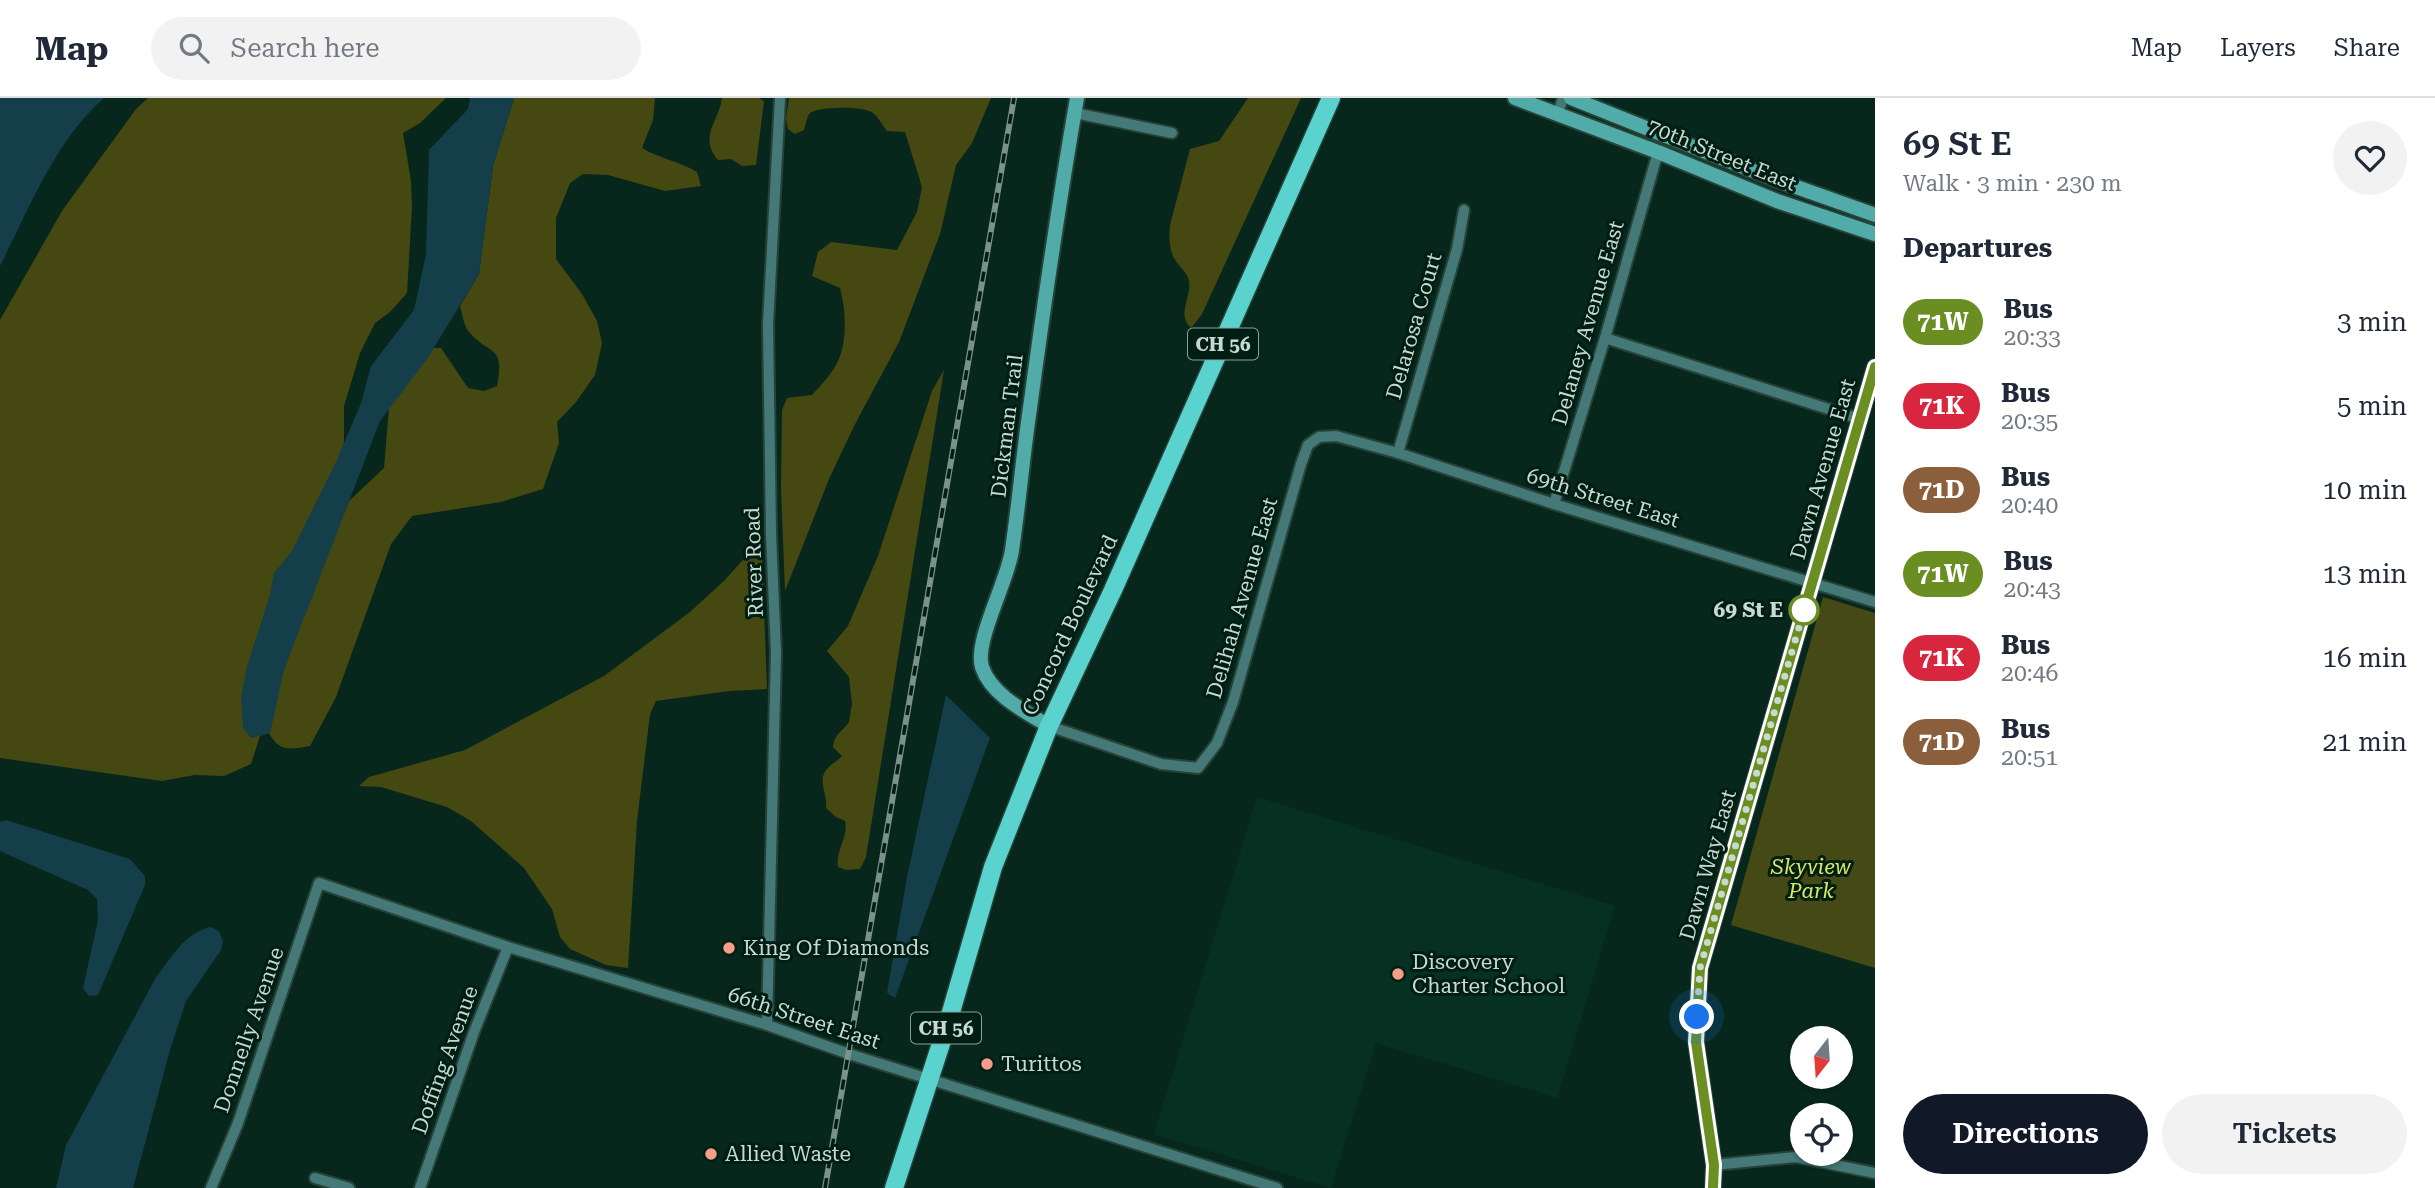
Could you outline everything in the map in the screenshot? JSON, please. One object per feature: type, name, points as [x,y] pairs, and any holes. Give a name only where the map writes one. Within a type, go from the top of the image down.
[{"type":"main road","name":"Concord Boulevard","points":[[894,1188],[930,1079],[993,867],[1049,726],[1114,590],[1331,98]]},
{"type":"street","name":"River Road","points":[[767,1025],[776,653],[771,534],[768,324],[780,98]]},
{"type":"street","name":"70th Street East","points":[[1516,98],[1777,201],[1875,234]]},
{"type":"street","points":[[1558,113],[1563,98]]},
{"type":"street","name":"70th Street East","points":[[1571,98],[1771,178],[1875,215]]},
{"type":"street","name":"Dickman Trail","points":[[1049,726],[1002,694],[989,680],[982,668],[981,645],[1012,554],[1030,408],[1076,105]]},
{"type":"street","points":[[1076,105],[1172,133]]},
{"type":"street","name":"Delaney Avenue East","points":[[1554,504],[1658,152]]},
{"type":"street","name":"Delarosa Court","points":[[1398,453],[1457,249],[1464,210]]},
{"type":"street","points":[[1605,338],[1860,419]]},
{"type":"street","name":"Dawn Avenue East","points":[[1812,583],[1875,367]]},
{"type":"street","name":"69th Street East","points":[[1319,437],[1336,436],[1398,453],[1554,504],[1875,602]]},
{"type":"street","name":"Delihah Avenue East","points":[[1049,726],[1161,764],[1198,768],[1217,743],[1233,702],[1301,464],[1308,445],[1319,437]]},
{"type":"street","name":"Dawn Way East","points":[[1713,1188],[1714,1165],[1696,1042],[1700,968],[1812,583]]},
{"type":"street","name":"66th Street East","points":[[319,883],[508,947],[767,1025],[841,1052],[1277,1188]]},
{"type":"street","name":"Donnelly Avenue","points":[[211,1188],[238,1122],[319,883]]},
{"type":"street","name":"Doffing Avenue","points":[[420,1188],[474,1032],[508,947]]},
{"type":"street","points":[[1714,1165],[1796,1157],[1875,1172]]},
{"type":"street","points":[[315,1178],[349,1188]]},
{"type":"shaded area","name":"Discovery Charter School","points":[[1257,797],[1615,906],[1557,1098],[1376,1043],[1331,1188],[1154,1134]]},
{"type":"green space","points":[[148,98],[446,98],[420,123],[403,133],[411,181],[412,207],[407,293],[390,312],[375,323],[360,353],[344,406],[344,513],[349,501],[384,468],[389,408],[434,348],[441,348],[468,388],[484,391],[497,386],[497,357],[469,332],[460,306],[479,274],[493,166],[514,98],[655,98],[653,120],[642,148],[697,172],[701,186],[665,191],[608,175],[583,174],[570,183],[556,218],[556,259],[582,294],[597,321],[602,343],[595,375],[576,402],[557,422],[559,443],[543,489],[501,502],[412,516],[391,544],[336,697],[310,746],[282,747],[269,733],[260,736],[251,764],[224,776],[195,775],[162,781],[0,758],[0,320],[62,211],[136,109]]},
{"type":"green space","points":[[722,98],[759,98],[764,101],[756,165],[742,166],[731,159],[718,160],[712,151],[711,129]]},
{"type":"green space","points":[[789,98],[991,98],[972,143],[956,165],[940,234],[899,342],[829,479],[785,591],[781,489],[782,410],[787,398],[812,395],[825,380],[840,357],[844,337],[845,316],[840,288],[812,276],[818,252],[831,242],[897,250],[917,212],[922,187],[905,132],[887,131],[875,115],[868,111],[841,108],[813,111],[809,114],[804,130],[795,134],[788,129],[786,119]]},
{"type":"green space","points":[[1248,98],[1301,98],[1202,314],[1191,328],[1185,317],[1189,281],[1172,254],[1170,225],[1190,149],[1219,141]]},
{"type":"green space","points":[[944,370],[866,857],[860,869],[846,870],[838,867],[845,821],[826,808],[823,777],[830,766],[842,756],[833,747],[837,736],[849,722],[852,704],[849,677],[827,651],[848,626],[878,556],[932,391]]},
{"type":"green space","points":[[749,553],[762,553],[767,689],[656,701],[650,714],[637,821],[628,968],[606,965],[570,949],[560,937],[552,909],[524,868],[471,821],[447,807],[381,787],[359,786],[369,777],[465,750],[604,676],[690,612],[725,580]]},
{"type":"green space","name":"Skyview Park","points":[[1823,597],[1875,613],[1875,968],[1731,925]]},
{"type":"water","points":[[0,98],[104,98],[71,134],[57,155],[0,266]]},
{"type":"water","points":[[470,98],[514,98],[493,166],[479,274],[427,359],[380,421],[284,670],[270,733],[251,738],[243,728],[241,697],[247,666],[270,595],[274,573],[292,551],[335,464],[361,403],[371,366],[414,310],[426,254],[429,150],[468,109]]},
{"type":"water","points":[[946,695],[990,738],[895,998],[887,993],[907,877]]},
{"type":"water","points":[[6,820],[130,859],[145,876],[145,885],[98,995],[89,996],[83,988],[98,920],[97,899],[88,890],[0,851],[0,822]]},
{"type":"water","points":[[211,927],[219,931],[223,941],[221,950],[186,1001],[133,1188],[56,1188],[66,1145],[155,979],[186,941],[201,930]]},
{"type":"railway","points":[[825,1188],[1014,98]]},
{"type":"bus line","name":"71W","points":[[1713,1188],[1714,1165],[1696,1042],[1700,968],[1875,367]]},
{"type":"place","name":"69 St E","points":[[1804,610]]},
{"type":"place","name":"King Of Diamonds","points":[[729,948]]},
{"type":"place","name":"Discovery Charter School","points":[[1398,974]]},
{"type":"place","name":"Turittos","points":[[987,1064]]},
{"type":"place","name":"Allied Waste","points":[[711,1154]]},
{"type":"route","points":[[1697,1017],[1700,968],[1804,610]]}]
